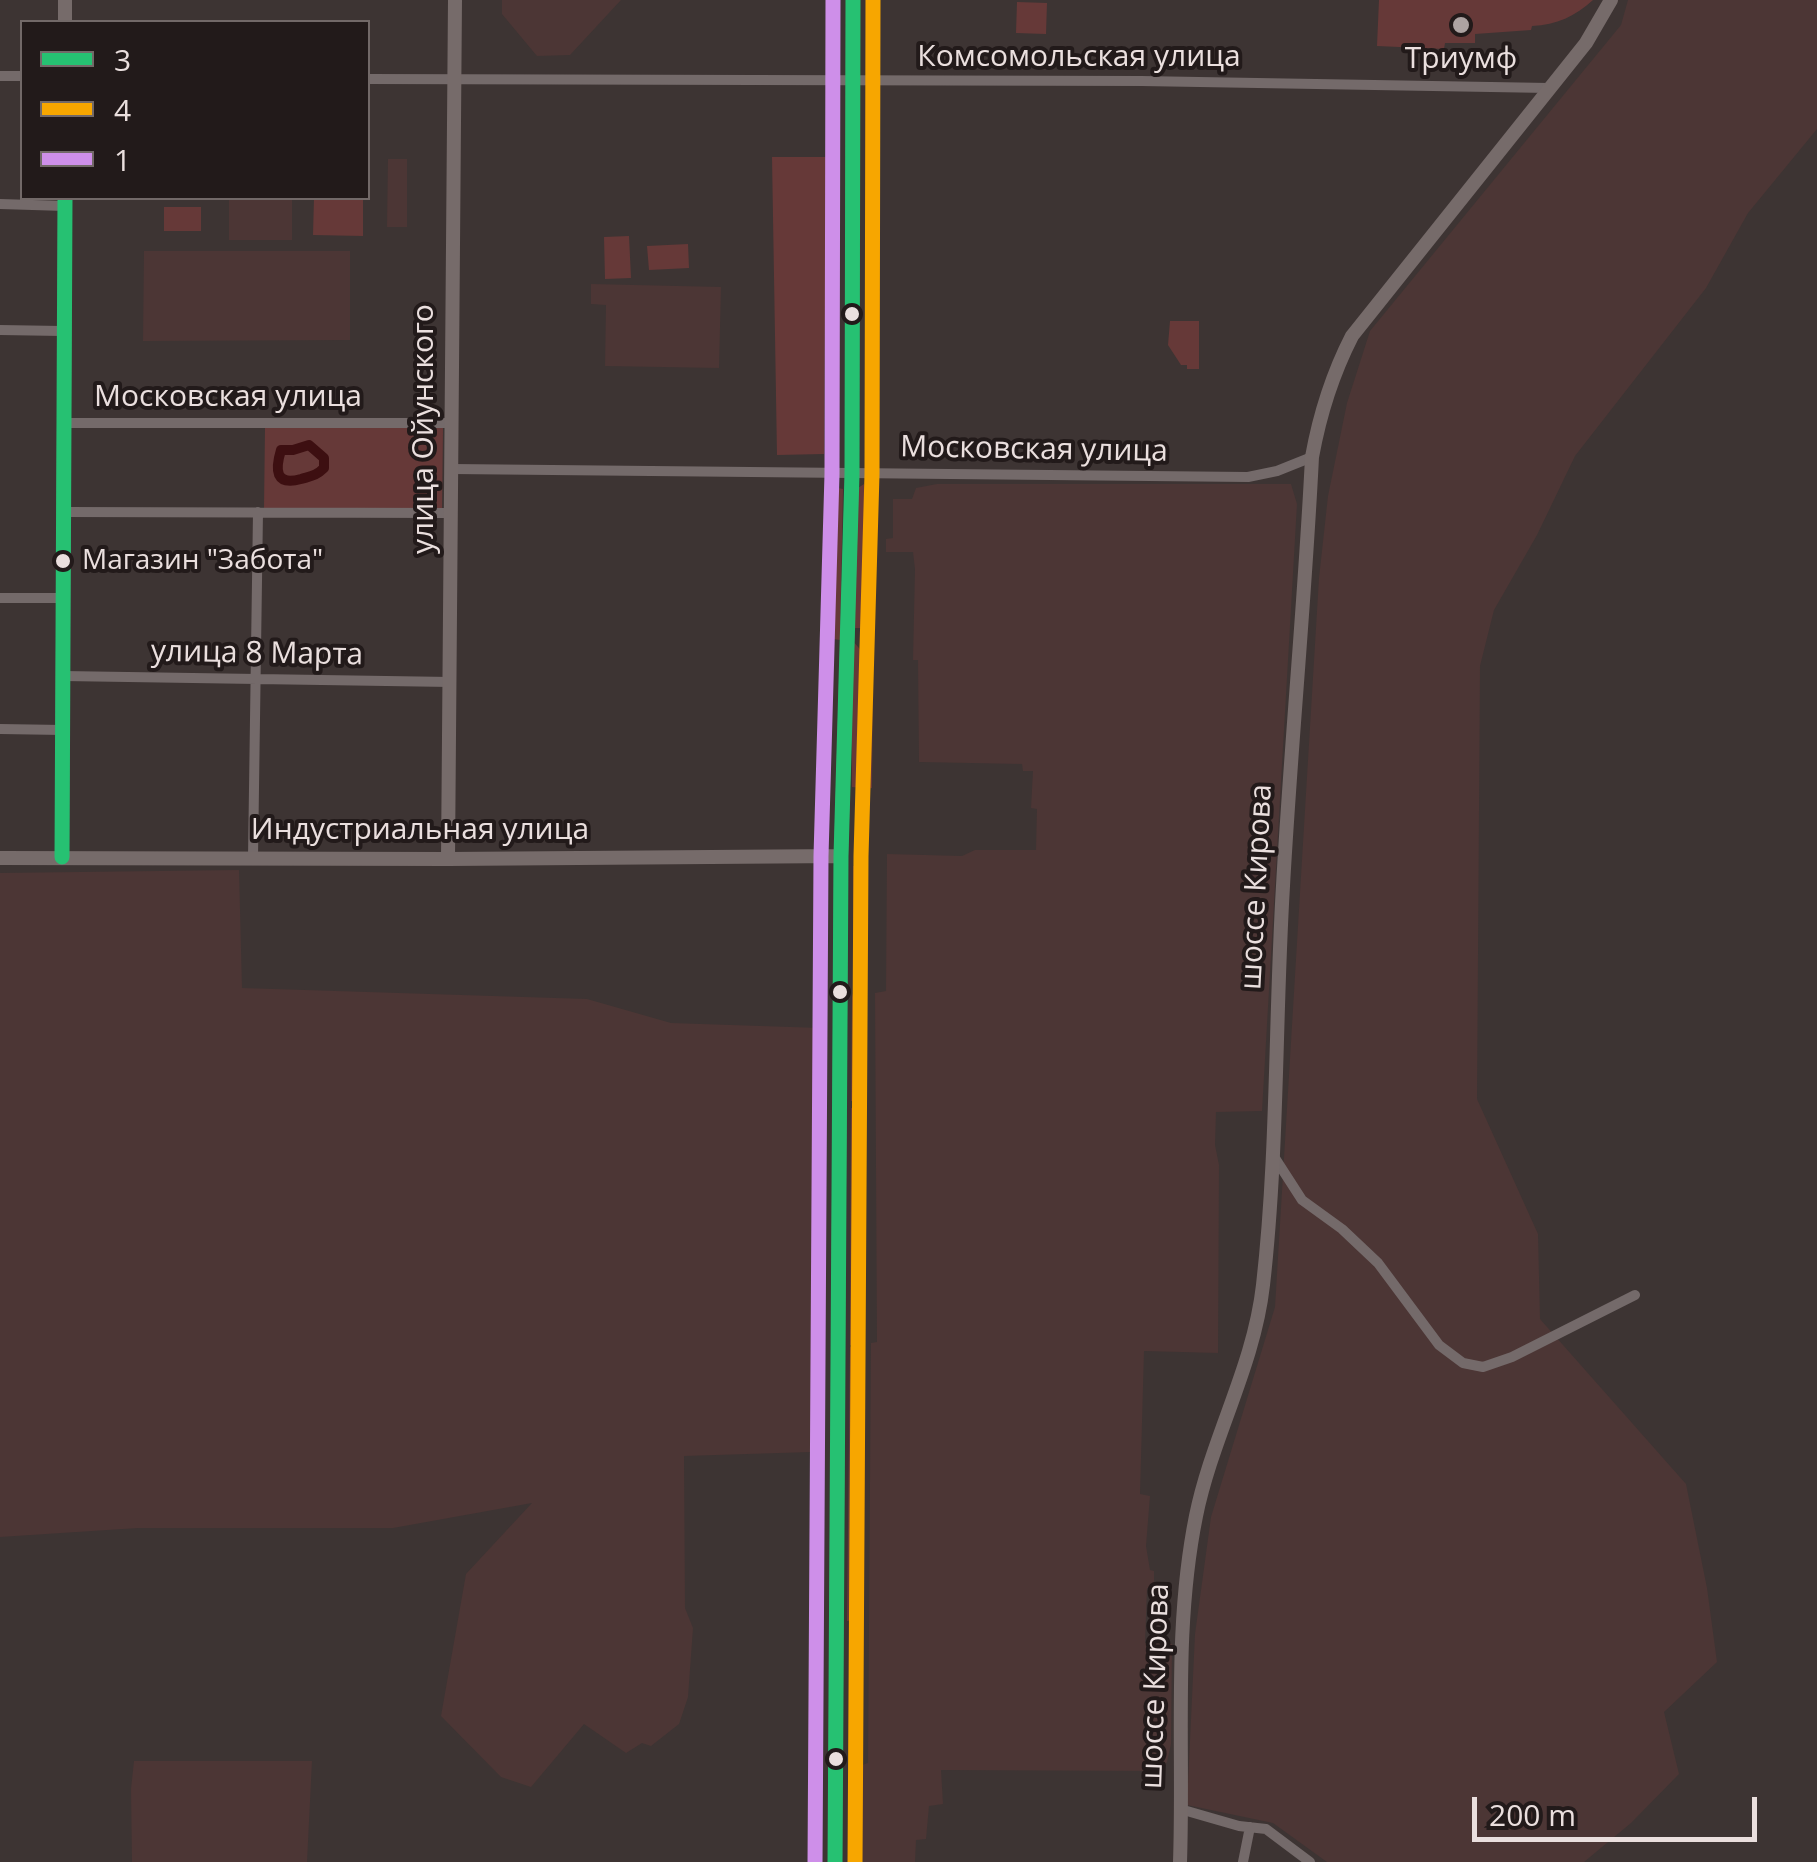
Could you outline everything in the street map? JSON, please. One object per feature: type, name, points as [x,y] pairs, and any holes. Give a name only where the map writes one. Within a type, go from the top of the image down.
[{"type":"main road","name":"улица Ойунского","points":[[448,859],[455,0]]},
{"type":"main road","points":[[834,1862],[840,856],[852,474],[853,0]]},
{"type":"main road","name":"шоссе Кирова","points":[[1180,1862],[1184,1582],[1202,1493],[1256,1330],[1266,1258],[1283,887],[1312,456],[1324,400],[1352,336],[1596,28],[1611,0]]},
{"type":"main road","points":[[62,858],[65,202]]},
{"type":"main road","name":"Индустриальная улица","points":[[0,858],[840,856]]},
{"type":"street","name":"Комсомольская улица","points":[[370,79],[1141,81],[1549,88]]},
{"type":"street","points":[[0,204],[65,202]]},
{"type":"street","points":[[0,330],[62,331]]},
{"type":"street","name":"Московская улица","points":[[65,423],[451,423]]},
{"type":"street","name":"Московская улица","points":[[452,469],[1248,478],[1312,456]]},
{"type":"street","points":[[65,512],[450,513]]},
{"type":"street","points":[[252,857],[258,512]]},
{"type":"street","points":[[0,598],[64,598]]},
{"type":"street","name":"улица 8 Марта","points":[[63,676],[451,682]]},
{"type":"street","points":[[0,729],[63,730]]},
{"type":"street","points":[[1272,1153],[1302,1200],[1342,1229],[1378,1263],[1439,1346],[1463,1364],[1484,1367],[1512,1357],[1635,1295]]},
{"type":"street","points":[[1180,1809],[1266,1829],[1310,1862]]},
{"type":"street","points":[[1243,1862],[1250,1827]]},
{"type":"shaded area","points":[[502,0],[621,0],[570,55],[537,56],[502,14]]},
{"type":"shaded area","name":"Триумф","points":[[1379,0],[1593,0],[1558,22],[1532,26],[1531,30],[1475,34],[1475,43],[1445,43],[1444,49],[1377,46]]},
{"type":"shaded area","points":[[1628,0],[1817,0],[1817,129],[1748,213],[1706,288],[1575,456],[1537,535],[1494,610],[1480,666],[1477,1099],[1538,1234],[1540,1319],[1686,1484],[1717,1662],[1664,1712],[1679,1774],[1631,1823],[1584,1862],[1327,1862],[1273,1823],[1187,1805],[1195,1634],[1211,1517],[1275,1307],[1319,578],[1328,496],[1347,403],[1370,331],[1621,25]]},
{"type":"shaded area","points":[[1017,2],[1047,3],[1046,34],[1016,33]]},
{"type":"shaded area","points":[[772,157],[826,157],[824,454],[777,455]]},
{"type":"shaded area","points":[[388,159],[407,159],[407,227],[387,227]]},
{"type":"shaded area","points":[[229,200],[292,200],[292,240],[229,240]]},
{"type":"shaded area","points":[[314,200],[363,200],[363,236],[313,235]]},
{"type":"shaded area","points":[[164,207],[201,207],[201,231],[164,231]]},
{"type":"shaded area","points":[[629,236],[631,278],[605,279],[604,237]]},
{"type":"shaded area","points":[[688,244],[689,268],[649,270],[647,246]]},
{"type":"shaded area","points":[[144,251],[350,251],[350,340],[143,341]]},
{"type":"shaded area","points":[[591,284],[721,287],[719,368],[605,366],[606,305],[591,304]]},
{"type":"shaded area","points":[[1170,321],[1199,321],[1199,369],[1181,365],[1168,345]]},
{"type":"shaded area","points":[[265,428],[443,428],[442,510],[264,509]]},
{"type":"shaded area","points":[[864,484],[865,628],[854,628],[855,490]]},
{"type":"shaded area","points":[[937,484],[1291,484],[1297,504],[1262,1111],[1216,1112],[1218,1353],[1144,1351],[1140,1494],[1150,1496],[1146,1546],[1150,1570],[1154,1571],[1154,1588],[1147,1588],[1145,1643],[1172,1644],[1171,1744],[1167,1762],[1161,1771],[941,1770],[943,1804],[929,1806],[926,1839],[916,1840],[915,1862],[856,1862],[856,1767],[868,1763],[871,1343],[877,1342],[875,993],[886,991],[887,854],[962,856],[975,850],[1036,850],[1037,809],[1031,808],[1033,771],[1023,771],[1022,764],[919,762],[918,660],[913,660],[913,552],[886,552],[886,539],[893,538],[893,499],[912,499],[916,488]]},
{"type":"shaded area","points":[[838,488],[843,489],[840,640],[833,639]]},
{"type":"shaded area","points":[[852,640],[865,655],[863,788],[852,787]]},
{"type":"shaded area","points":[[868,656],[873,660],[872,788],[867,789]]},
{"type":"shaded area","points":[[862,865],[862,968],[853,961],[853,866]]},
{"type":"shaded area","points":[[239,870],[242,988],[587,999],[671,1023],[821,1028],[811,1452],[684,1456],[685,1608],[693,1628],[688,1697],[679,1724],[651,1746],[642,1743],[626,1753],[584,1724],[531,1787],[501,1777],[441,1716],[466,1574],[532,1503],[393,1528],[138,1528],[0,1537],[0,873]]},
{"type":"shaded area","points":[[862,988],[862,1102],[851,1101],[852,997],[854,990]]},
{"type":"shaded area","points":[[851,1108],[863,1109],[861,1345],[850,1345]]},
{"type":"shaded area","points":[[850,1347],[861,1348],[858,1620],[847,1621]]},
{"type":"shaded area","points":[[134,1761],[312,1761],[307,1862],[132,1862]]},
{"type":"waterway","points":[[309,445],[324,458],[324,468],[301,479],[282,478],[278,470],[281,450],[309,445]]},
{"type":"transit line","name":"1","points":[[815,1862],[821,856],[832,474],[833,0]]},
{"type":"transit line","name":"3","points":[[835,1862],[841,856],[852,474],[853,0]]},
{"type":"transit line","name":"4","points":[[855,1862],[861,856],[872,474],[873,0]]},
{"type":"transit line","name":"3","points":[[62,857],[65,200]]},
{"type":"place","name":"Триумф","points":[[1461,25]]},
{"type":"place","name":"Магазин \"Забота\"","points":[[63,561]]}]
